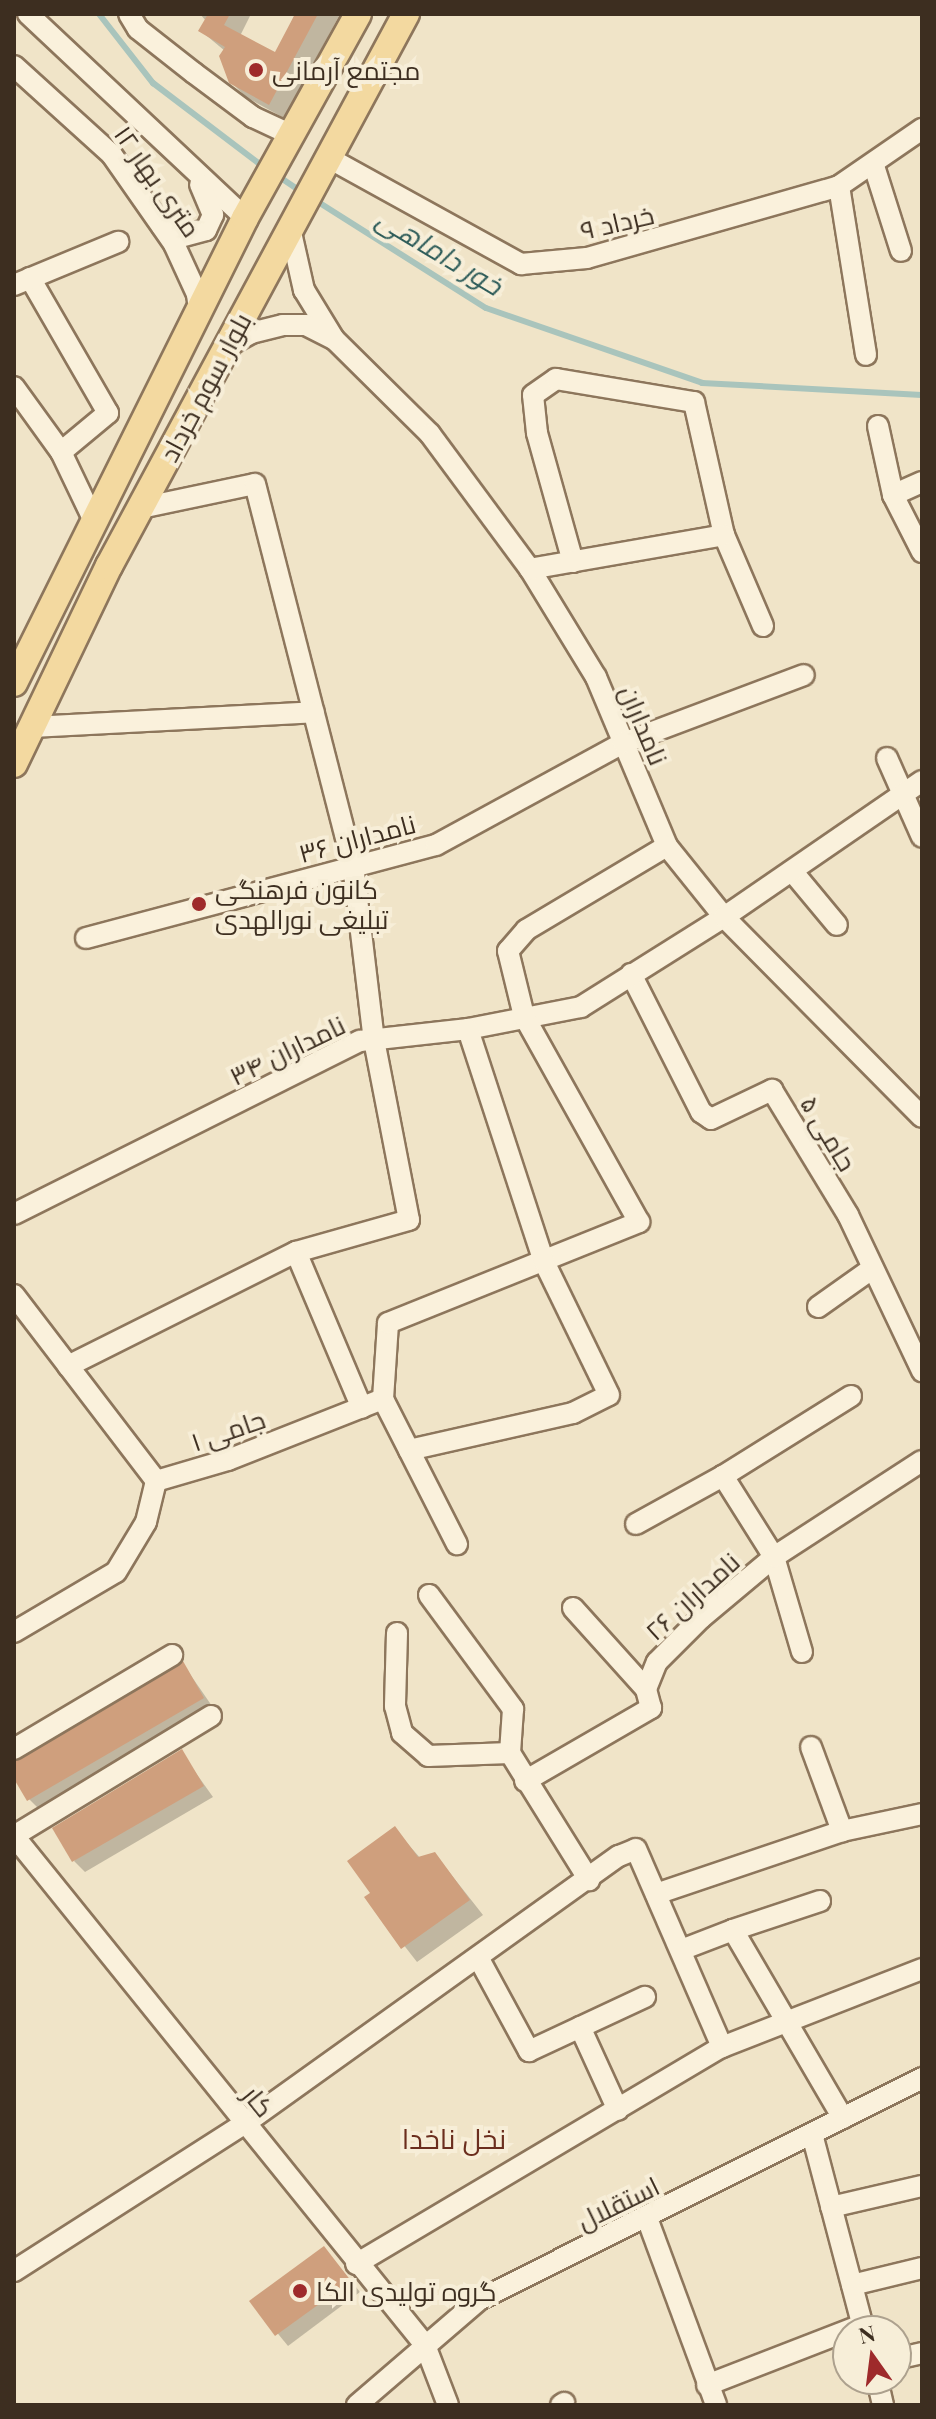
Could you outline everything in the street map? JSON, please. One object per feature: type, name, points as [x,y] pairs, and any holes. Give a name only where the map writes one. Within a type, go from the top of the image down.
[{"type":"main road","name":"بلوار سوم خرداد","points":[[14,683],[251,208],[358,14]]},
{"type":"main road","name":"بلوار سوم خرداد","points":[[14,764],[141,508],[291,222],[406,14]]},
{"type":"main road","points":[[47,613],[77,633]]},
{"type":"street","name":"۱۲ متری بهار","points":[[28,14],[190,170],[251,208]]},
{"type":"street","points":[[129,14],[138,29],[286,142]]},
{"type":"street","name":"۱۲ متری بهار","points":[[14,66],[90,130],[159,223],[187,270],[199,311]]},
{"type":"street","name":"خرداد ۹","points":[[323,163],[521,264],[587,258],[839,186],[874,166],[922,129]]},
{"type":"street","points":[[874,166],[901,251]]},
{"type":"street","points":[[159,223],[180,237],[206,230],[211,205],[190,170]]},
{"type":"street","points":[[839,186],[866,355]]},
{"type":"street","name":"نامداران","points":[[291,222],[304,290],[334,339],[430,434],[530,569],[596,677],[667,846],[724,917],[922,1117]]},
{"type":"street","points":[[61,452],[108,413],[22,282],[118,242]]},
{"type":"street","name":"نامداران","points":[[226,347],[251,333],[283,325],[306,325],[334,339]]},
{"type":"street","points":[[573,562],[532,410],[533,395],[556,379],[694,402],[724,535],[763,626]]},
{"type":"street","points":[[14,387],[61,452],[94,521]]},
{"type":"street","points":[[878,426],[893,495],[922,552]]},
{"type":"street","points":[[893,495],[922,482]]},
{"type":"street","points":[[68,1366],[296,1252],[409,1220],[374,1040],[353,865],[255,484],[141,508]]},
{"type":"street","points":[[530,569],[724,535]]},
{"type":"street","name":"نامداران ۳۶","points":[[86,938],[436,845],[623,743],[804,675]]},
{"type":"street","points":[[32,727],[314,712]]},
{"type":"street","points":[[887,758],[922,837]]},
{"type":"street","name":"نامداران ۳۴","points":[[14,1214],[360,1041],[468,1029],[581,1007],[724,917],[922,781]]},
{"type":"street","points":[[457,1544],[383,1399],[388,1323],[639,1222],[524,1016],[508,951],[513,939],[667,846]]},
{"type":"street","points":[[792,871],[837,925]]},
{"type":"street","name":"جامی ۵","points":[[631,974],[701,1112],[711,1119],[772,1090],[848,1215],[922,1371]]},
{"type":"street","points":[[409,1450],[573,1413],[609,1395],[544,1262],[468,1029]]},
{"type":"street","points":[[296,1252],[362,1408]]},
{"type":"street","points":[[818,1307],[873,1268]]},
{"type":"street","points":[[14,1295],[156,1481],[146,1522],[116,1572],[14,1632]]},
{"type":"street","points":[[636,1524],[723,1476],[851,1396]]},
{"type":"street","name":"جامی ۱","points":[[156,1481],[228,1460],[383,1399]]},
{"type":"street","name":"نامداران ۲۶","points":[[525,1781],[651,1708],[646,1689],[657,1662],[774,1557],[922,1461]]},
{"type":"street","points":[[723,1476],[774,1557],[802,1652]]},
{"type":"street","points":[[429,1595],[513,1709],[510,1753],[589,1880]]},
{"type":"street","points":[[573,1608],[646,1689]]},
{"type":"street","points":[[397,1633],[395,1706],[402,1733],[428,1756],[510,1753]]},
{"type":"street","points":[[14,1749],[172,1655]]},
{"type":"street","points":[[14,1836],[211,1716]]},
{"type":"street","points":[[811,1747],[842,1831]]},
{"type":"street","points":[[656,1894],[842,1831],[922,1814]]},
{"type":"street","name":"کار","points":[[14,1836],[356,2264],[425,2345],[448,2405]]},
{"type":"street","points":[[14,2271],[244,2124],[619,1856],[636,1849],[722,2047]]},
{"type":"street","points":[[681,1950],[820,1901]]},
{"type":"street","points":[[733,1930],[788,2019],[843,2118]]},
{"type":"street","points":[[479,1959],[529,2051],[645,1997]]},
{"type":"street","points":[[356,2264],[722,2047],[922,1969]]},
{"type":"street","points":[[580,2027],[618,2110]]},
{"type":"street","name":"استقلال","points":[[357,2405],[479,2300],[922,2078]]},
{"type":"street","points":[[812,2134],[860,2315]]},
{"type":"street","points":[[831,2207],[922,2186]]},
{"type":"street","points":[[647,2218],[716,2405]]},
{"type":"street","points":[[852,2285],[922,2268]]},
{"type":"street","points":[[707,2385],[832,2339]]},
{"type":"building","name":"مجتمع آرمانی","points":[[208,14],[230,14],[224,25],[275,52],[295,14],[318,14],[269,105],[229,83],[219,56],[225,47],[198,31]]},
{"type":"building","points":[[183,1661],[204,1698],[27,1801],[14,1779],[14,1762]]},
{"type":"building","points":[[182,1749],[204,1786],[72,1862],[52,1828]]},
{"type":"building","points":[[395,1826],[418,1857],[435,1852],[470,1900],[401,1949],[364,1897],[370,1893],[347,1861]]},
{"type":"building","name":"گروه تولیدی الکا","points":[[324,2246],[351,2281],[275,2336],[249,2301]]},
{"type":"waterway","name":"خور داماهی","points":[[99,14],[153,83],[265,168]]},
{"type":"waterway","name":"خور داماهی","points":[[278,176],[302,192]]},
{"type":"waterway","name":"خور داماهی","points":[[315,200],[486,308],[702,383],[922,395]]},
{"type":"place","name":"مجتمع آرمانی","points":[[256,70]]},
{"type":"place","name":"کانون فرهنگی تبلیغی نورالهدی","points":[[199,904]]},
{"type":"place","name":"گروه تولیدی الکا","points":[[300,2291]]},
{"type":"district","name":"نخل ناخدا","points":[[454,2138]]}]
